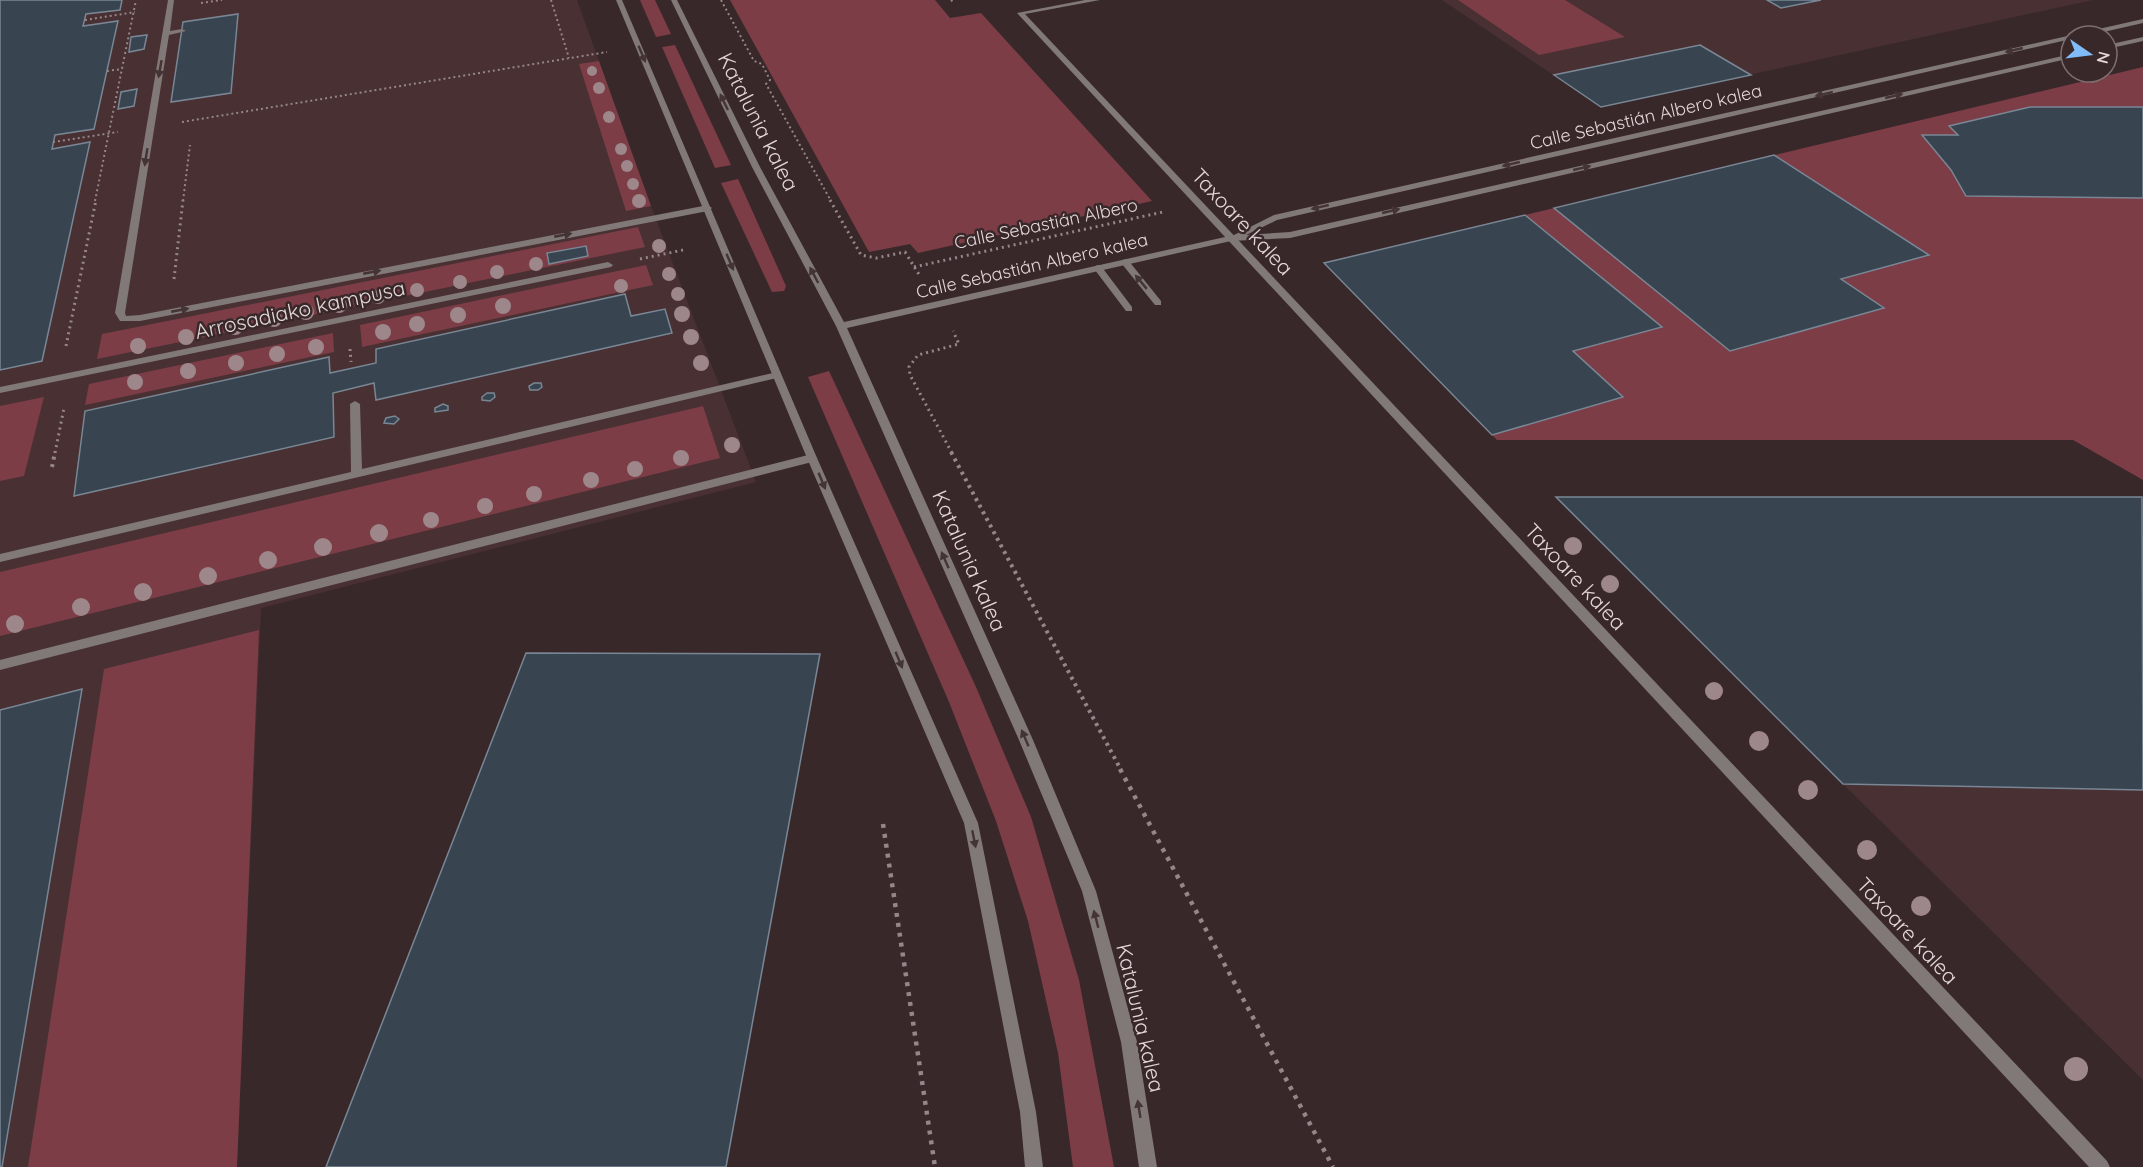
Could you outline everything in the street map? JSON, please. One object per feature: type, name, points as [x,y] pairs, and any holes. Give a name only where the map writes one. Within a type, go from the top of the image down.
[{"type":"street","points":[[171,0],[120,313],[123,319],[140,318],[708,208]]},
{"type":"street","points":[[619,0],[812,458],[971,823],[1029,1112],[1034,1167]]},
{"type":"street","name":"Katalunia kalea","points":[[674,0],[756,167],[841,326],[1026,740],[1089,891],[1129,1042],[1148,1167]]},
{"type":"street","name":"Taxoare kalea","points":[[1097,0],[1020,13],[2101,1167]]},
{"type":"street","points":[[2119,26],[2143,21]]},
{"type":"street","points":[[165,34],[182,32]]},
{"type":"street","points":[[2119,44],[2143,39]]},
{"type":"street","name":"Calle Sebastián Albero kalea","points":[[1231,238],[1274,218],[2059,40]]},
{"type":"street","name":"Calle Sebastián Albero kalea","points":[[841,326],[1231,238],[1290,235],[2059,59]]},
{"type":"street","points":[[1125,262],[1158,303]]},
{"type":"street","name":"Arrosadiako kampusa","points":[[0,390],[608,265]]},
{"type":"street","points":[[1098,268],[1129,309]]},
{"type":"street","points":[[0,558],[777,375]]},
{"type":"street","points":[[355,404],[357,474]]},
{"type":"street","points":[[0,665],[812,458]]},
{"type":"path","points":[[60,378],[136,0]]},
{"type":"path","points":[[195,4],[222,0]]},
{"type":"path","points":[[551,0],[569,58]]},
{"type":"path","name":"Katalunia kalea","points":[[721,0],[754,61],[762,64],[770,80],[766,84],[861,255],[876,258],[905,252],[925,283]]},
{"type":"path","points":[[85,20],[143,11]]},
{"type":"path","points":[[178,123],[607,52]]},
{"type":"path","points":[[106,71],[122,69]]},
{"type":"path","points":[[53,142],[120,132]]},
{"type":"path","points":[[174,281],[190,146]]},
{"type":"path","name":"Calle Sebastián Albero","points":[[914,267],[1172,210]]},
{"type":"path","points":[[646,257],[683,250]]},
{"type":"path","name":"Katalunia kalea","points":[[948,324],[959,344],[918,355],[909,367],[910,375],[1333,1167]]},
{"type":"path","points":[[52,467],[71,375]]},
{"type":"path","points":[[883,824],[935,1167]]},
{"type":"shaded area","points":[[0,0],[577,0],[651,206],[756,482],[261,608],[237,1167],[0,1167]]},
{"type":"shaded area","points":[[640,0],[655,0],[671,34],[656,37]]},
{"type":"shaded area","points":[[730,0],[935,0],[950,18],[981,13],[1152,201],[918,253],[910,244],[869,252]]},
{"type":"shaded area","points":[[1442,0],[2093,0],[1601,107]]},
{"type":"shaded area","points":[[1458,0],[1565,0],[1625,37],[1539,55]]},
{"type":"shaded area","points":[[675,45],[731,165],[715,168],[662,47]]},
{"type":"shaded area","points":[[599,61],[651,206],[626,211],[579,64]]},
{"type":"shaded area","points":[[2143,67],[2143,480],[2073,440],[1497,440],[1324,263],[2072,84],[2119,84],[2119,73]]},
{"type":"shaded area","points":[[738,179],[786,286],[784,291],[772,292],[721,183]]},
{"type":"shaded area","points":[[638,227],[645,247],[97,359],[102,334]]},
{"type":"shaded area","points":[[646,265],[653,285],[362,347],[360,325]]},
{"type":"shaded area","points":[[333,333],[334,352],[85,405],[89,384]]},
{"type":"shaded area","points":[[829,371],[976,687],[1031,817],[1079,980],[1114,1167],[1073,1167],[1058,1053],[1028,921],[996,821],[949,702],[808,377]]},
{"type":"shaded area","points":[[44,397],[24,476],[0,481],[0,406]]},
{"type":"shaded area","points":[[703,406],[720,458],[0,636],[0,572]]},
{"type":"shaded area","points":[[259,630],[237,1167],[28,1167],[104,669]]},
{"type":"shaded area","points":[[1843,784],[2143,790],[2143,1080]]},
{"type":"building","points":[[0,0],[122,0],[120,10],[86,14],[83,26],[118,21],[94,129],[55,135],[52,149],[90,142],[42,361],[0,370]]},
{"type":"building","points":[[1767,0],[1821,0],[1781,8]]},
{"type":"building","points":[[238,14],[231,93],[171,102],[183,22]]},
{"type":"building","points":[[147,35],[144,49],[129,52],[131,37]]},
{"type":"building","points":[[1700,45],[1751,75],[1601,107],[1554,75]]},
{"type":"building","points":[[137,89],[134,106],[118,109],[121,92]]},
{"type":"building","points":[[2030,107],[2143,107],[2143,198],[1966,196],[1951,170],[1922,135],[1958,135],[1949,126]]},
{"type":"building","points":[[1774,155],[1929,255],[1841,279],[1884,308],[1730,351],[1554,208]]},
{"type":"building","points":[[1525,215],[1662,327],[1573,351],[1623,397],[1492,435],[1324,263]]},
{"type":"building","points":[[586,246],[588,256],[549,264],[547,253]]},
{"type":"building","points":[[625,294],[631,316],[665,309],[672,333],[376,400],[374,383],[333,393],[334,437],[74,496],[85,411],[329,357],[330,373],[376,363],[376,349]]},
{"type":"building","points":[[541,383],[542,387],[538,390],[530,390],[529,386]]},
{"type":"building","points":[[487,393],[494,393],[495,397],[490,401],[482,400]]},
{"type":"building","points":[[443,404],[448,406],[448,410],[435,412],[435,408]]},
{"type":"building","points":[[395,416],[399,419],[394,424],[384,423],[386,418]]},
{"type":"building","points":[[1556,497],[2142,497],[2143,790],[1843,784]]},
{"type":"building","points":[[526,653],[820,654],[726,1167],[326,1167]]},
{"type":"building","points":[[82,689],[2,1167],[0,1167],[0,710]]}]
